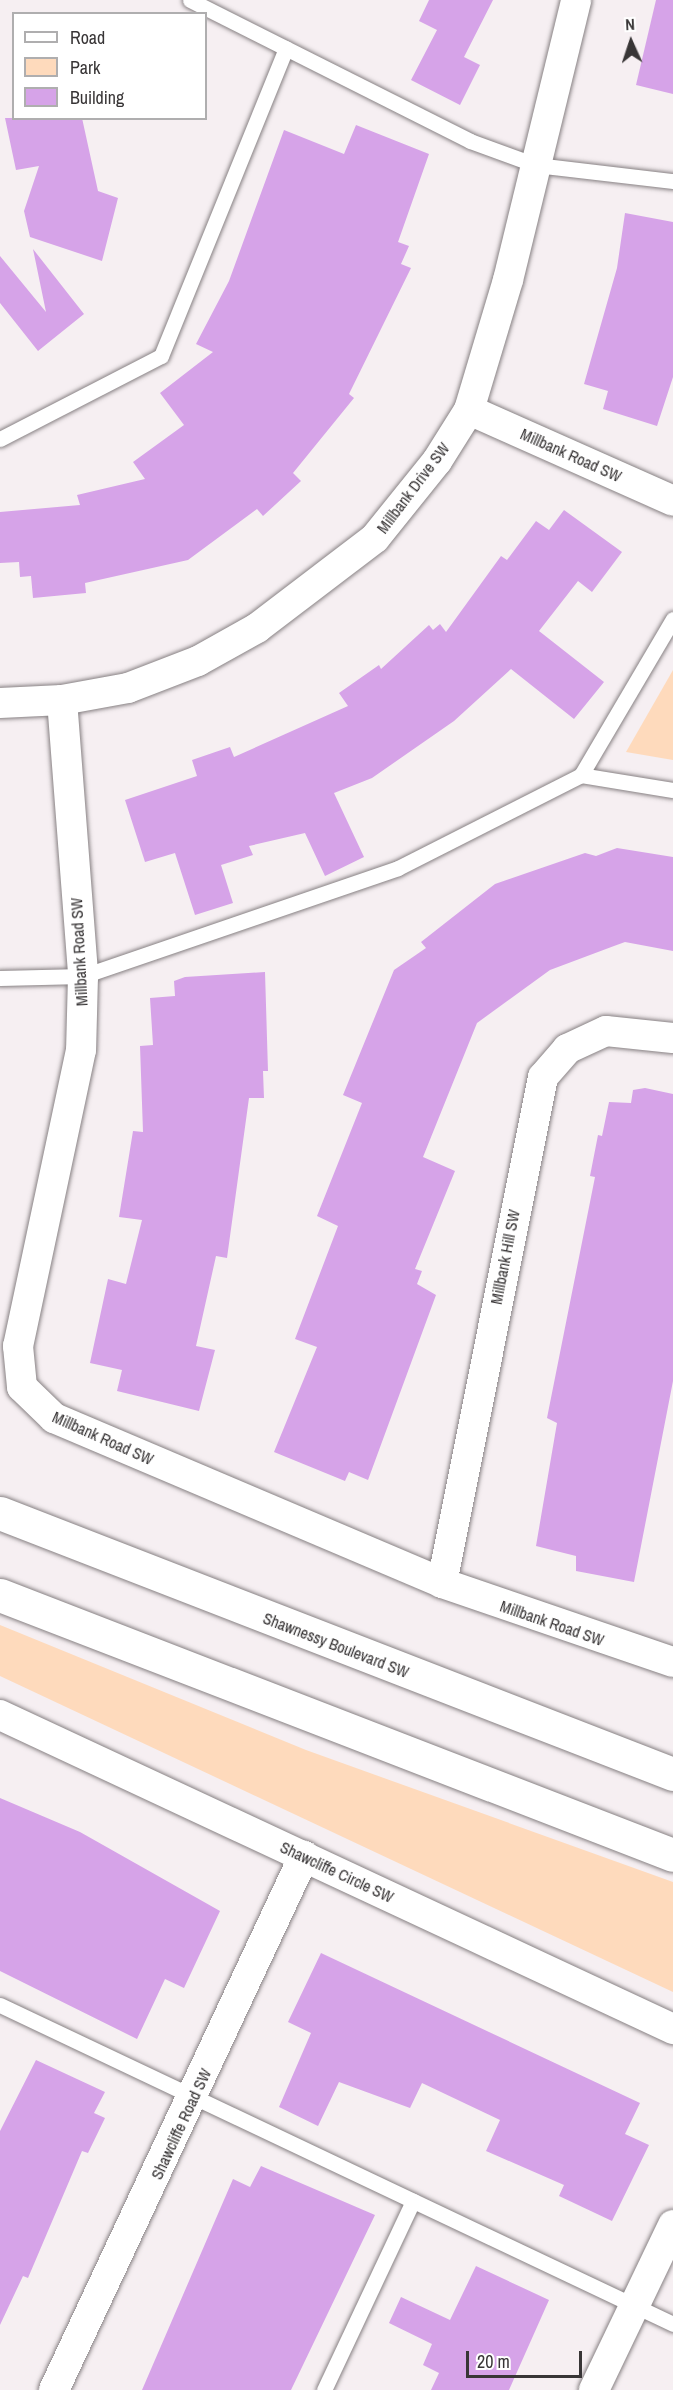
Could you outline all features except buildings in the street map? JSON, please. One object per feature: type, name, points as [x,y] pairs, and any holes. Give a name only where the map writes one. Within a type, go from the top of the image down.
[{"type":"main road","name":"Shawnessy Boulevard SW","points":[[0,1513],[673,1774]]},
{"type":"main road","points":[[0,1595],[673,1855]]},
{"type":"street","name":"Millbank Drive SW","points":[[0,703],[62,700],[138,684],[198,661],[257,628],[375,537],[437,461],[469,410],[536,165],[576,0]]},
{"type":"street","name":"Millbank Road SW","points":[[469,410],[673,501]]},
{"type":"street","name":"Millbank Road SW","points":[[62,700],[83,976],[81,1050],[18,1346],[22,1388],[54,1418],[442,1583],[673,1662]]},
{"type":"street","name":"Millbank Hill SW","points":[[442,1583],[543,1077],[567,1049],[606,1031],[673,1038]]},
{"type":"street","name":"Shawcliffe Circle SW","points":[[0,1715],[673,2029]]},
{"type":"street","name":"Shawcliffe Road SW","points":[[54,2390],[195,2097],[304,1856]]},
{"type":"street","points":[[594,2390],[673,2225]]},
{"type":"lane","points":[[190,0],[470,141],[536,165],[673,181]]},
{"type":"lane","points":[[0,439],[161,356],[286,48]]},
{"type":"lane","points":[[0,978],[83,976],[398,868],[581,775],[673,619]]},
{"type":"lane","points":[[581,775],[673,790]]},
{"type":"lane","points":[[0,2005],[673,2324]]},
{"type":"lane","points":[[324,2390],[413,2201]]},
{"type":"green space","points":[[673,670],[673,760],[626,752]]},
{"type":"green space","points":[[0,1625],[306,1750],[673,1882],[673,1992],[0,1676]]}]
